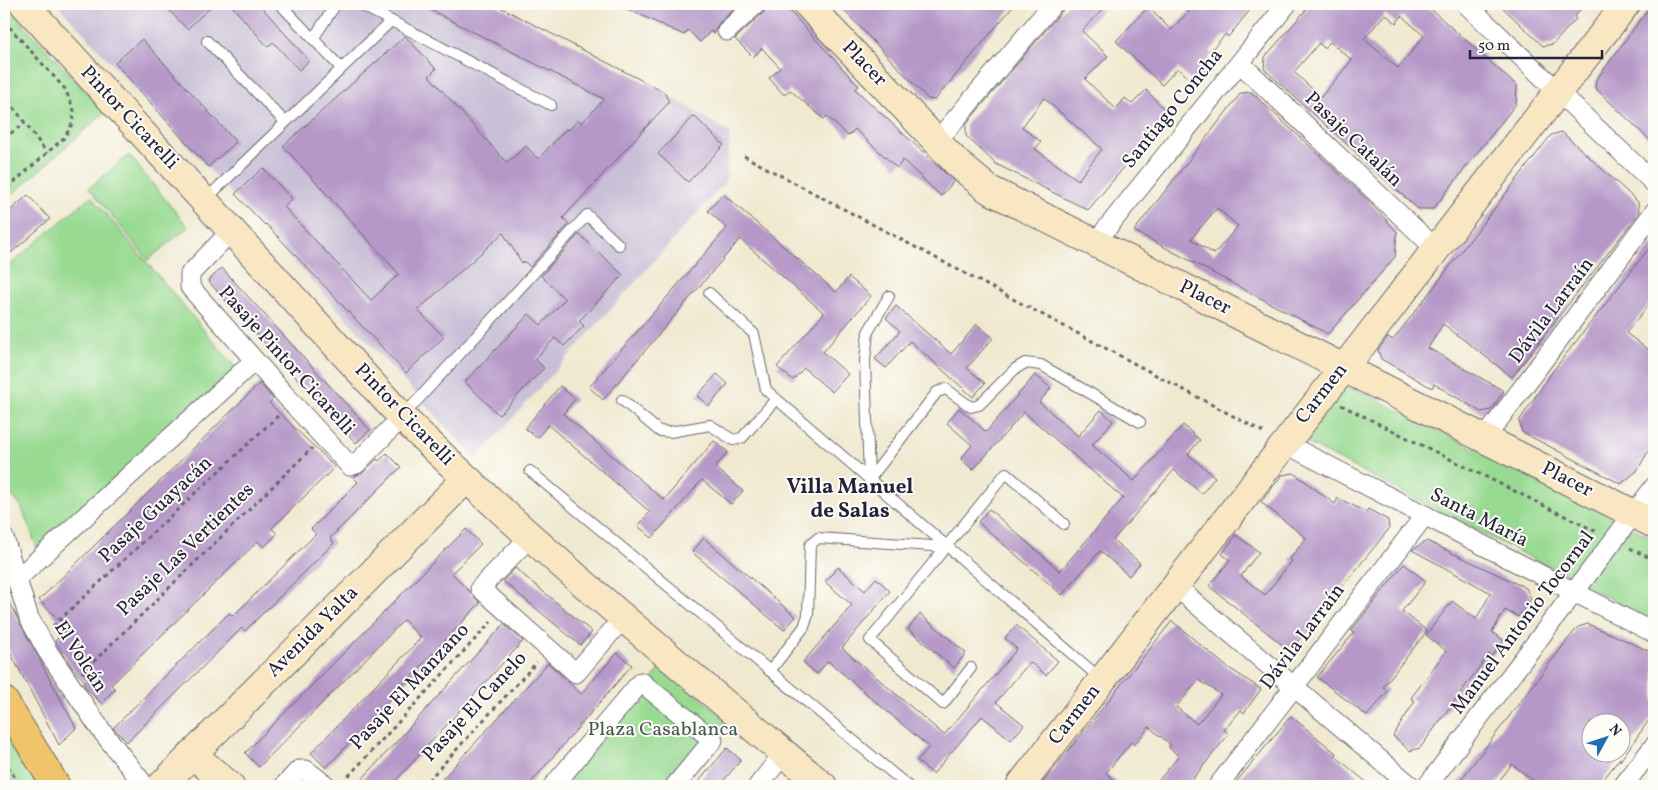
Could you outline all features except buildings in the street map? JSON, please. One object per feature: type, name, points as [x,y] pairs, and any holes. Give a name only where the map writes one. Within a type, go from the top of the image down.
[{"type":"main road","points":[[4,702],[56,786]]},
{"type":"street","name":"Pintor Cicarelli","points":[[24,4],[402,417],[530,537],[823,786]]},
{"type":"street","points":[[727,31],[756,4]]},
{"type":"street","name":"Placer","points":[[807,4],[979,184],[1008,201],[1344,366],[1644,519]]},
{"type":"street","points":[[937,141],[1053,4]]},
{"type":"street","name":"Santiago Concha","points":[[1095,243],[1287,4]]},
{"type":"street","points":[[1466,4],[1654,183]]},
{"type":"street","name":"Carmen","points":[[1020,786],[1626,4]]},
{"type":"street","name":"Pasaje Catalán","points":[[1240,63],[1436,249]]},
{"type":"street","name":"Dávila Larraín","points":[[1485,438],[1654,212]]},
{"type":"street","name":"Pasaje Pintor Cicarelli","points":[[232,230],[190,274],[190,287],[323,438],[350,466],[356,464],[402,417]]},
{"type":"street","points":[[17,579],[254,361]]},
{"type":"street","name":"Santa María","points":[[1284,443],[1654,633]]},
{"type":"street","name":"Avenida Yalta","points":[[161,786],[466,479]]},
{"type":"street","name":"Manuel Antonio Tocornal","points":[[1426,786],[1614,540],[1644,519],[1654,487]]},
{"type":"street","name":"Dávila Larraín","points":[[1218,786],[1425,515]]},
{"type":"street","points":[[530,537],[480,588],[576,673],[623,618]]},
{"type":"street","name":"El Volcán","points":[[4,538],[29,618],[40,638],[70,684],[145,786]]},
{"type":"street","points":[[1174,585],[1410,786]]},
{"type":"street","points":[[553,786],[641,682],[714,740],[675,786]]},
{"type":"street","points":[[1623,786],[1654,746]]},
{"type":"street","points":[[758,786],[784,753]]},
{"type":"street","points":[[192,754],[230,786]]},
{"type":"street","points":[[284,786],[299,770],[306,770],[327,786]]},
{"type":"lane","points":[[280,4],[341,68]]},
{"type":"lane","points":[[313,39],[336,4]]},
{"type":"lane","points":[[359,4],[551,105]]},
{"type":"lane","points":[[205,200],[391,21]]},
{"type":"lane","points":[[207,41],[285,122]]},
{"type":"lane","points":[[402,417],[588,215],[619,245]]},
{"type":"lane","points":[[709,293],[754,334],[766,390],[1102,680]]},
{"type":"lane","points":[[869,480],[865,360],[868,332],[889,296]]},
{"type":"lane","points":[[869,480],[937,392],[946,389],[970,406],[979,405],[1015,369],[1026,363],[1041,365],[1140,422]]},
{"type":"lane","points":[[622,400],[659,431],[670,432],[710,425],[733,440],[742,438],[776,399]]},
{"type":"lane","points":[[530,471],[908,786]]},
{"type":"lane","points":[[971,668],[943,704],[870,640],[1006,474],[1064,524]]},
{"type":"lane","points":[[770,671],[804,627],[808,615],[810,545],[818,538],[946,547]]},
{"type":"path","points":[[4,21],[65,88],[74,110],[73,122],[65,137],[4,191]]},
{"type":"path","points":[[4,94],[47,153]]},
{"type":"path","points":[[4,138],[25,123]]},
{"type":"path","points":[[744,156],[1284,443]]},
{"type":"path","name":"Pasaje Guayacán","points":[[40,638],[292,403]]},
{"type":"path","points":[[1340,404],[1654,560]]},
{"type":"path","name":"Pasaje Las Vertientes","points":[[70,684],[323,438]]},
{"type":"path","name":"Pasaje El Manzano","points":[[339,786],[504,608]]},
{"type":"path","name":"Pasaje El Canelo","points":[[423,786],[549,649]]},
{"type":"path","points":[[4,760],[20,786]]},
{"type":"shaded area","points":[[57,4],[494,4],[664,92],[730,133],[726,181],[476,459]]},
{"type":"green space","points":[[4,4],[105,112],[4,202]]},
{"type":"green space","points":[[129,155],[188,227],[148,260],[89,188]]},
{"type":"green space","points":[[91,196],[236,368],[37,548],[21,506],[4,487],[4,270]]},
{"type":"green space","points":[[1348,385],[1654,539],[1654,621],[1303,441]]},
{"type":"green space","name":"Plaza Casablanca","points":[[663,666],[726,720],[669,786],[563,786]]},
{"type":"green space","points":[[4,730],[6,733],[38,786],[4,786]]},
{"type":"district","name":"Villa Manuel de Salas","points":[[850,499]]}]
